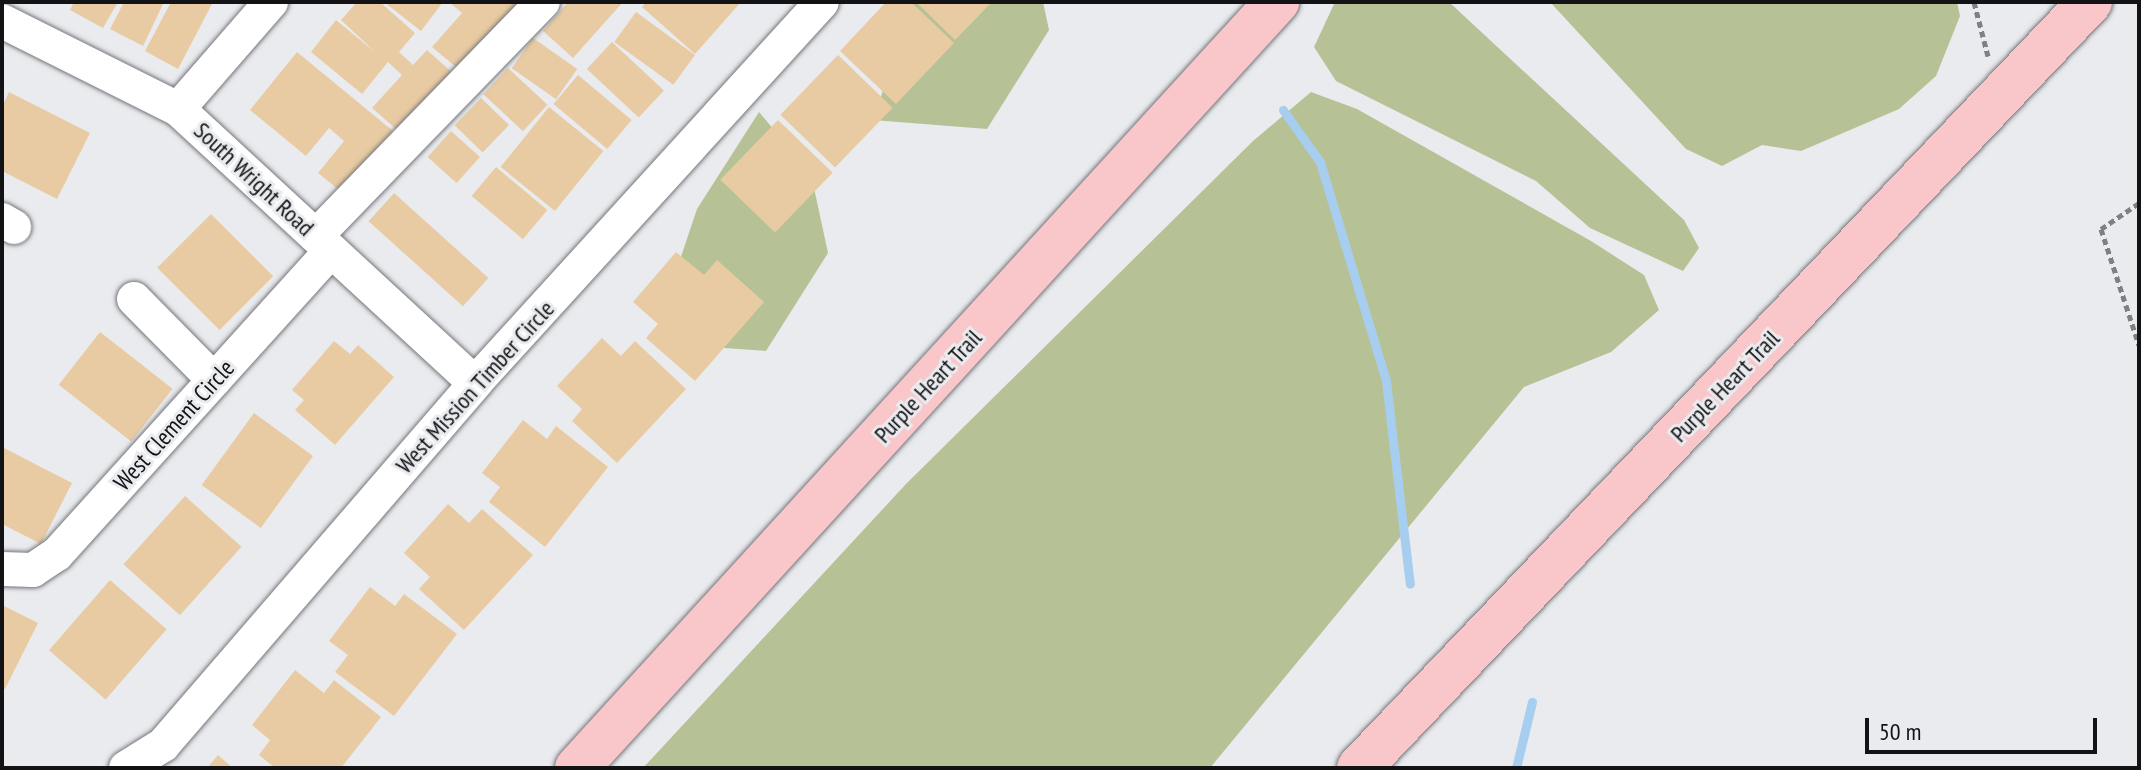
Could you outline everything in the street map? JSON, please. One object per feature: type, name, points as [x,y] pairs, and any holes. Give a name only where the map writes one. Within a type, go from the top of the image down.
[{"type":"highway","name":"Purple Heart Trail","points":[[577,768],[1277,2]]},
{"type":"highway","name":"Purple Heart Trail","points":[[1359,768],[2090,2]]},
{"type":"street","points":[[178,109],[271,2]]},
{"type":"street","name":"West Clement Circle","points":[[2,569],[33,570],[57,554],[214,380],[324,244],[543,2]]},
{"type":"street","name":"West Mission Timber Circle","points":[[126,768],[163,745],[475,383],[822,2]]},
{"type":"street","name":"South Wright Road","points":[[2,21],[178,109],[475,383]]},
{"type":"street","points":[[134,299],[214,380]]},
{"type":"path","points":[[1974,2],[1999,100]]},
{"type":"path","points":[[2139,203],[2101,229],[2139,345]]},
{"type":"green space","points":[[913,2],[1043,2],[1049,30],[987,129],[873,120]]},
{"type":"green space","points":[[1335,2],[1449,2],[1684,220],[1699,248],[1683,271],[1590,228],[1536,181],[1336,81],[1314,47]]},
{"type":"green space","points":[[1550,2],[1957,2],[1960,16],[1936,76],[1899,109],[1801,151],[1762,145],[1722,166],[1686,149]]},
{"type":"green space","points":[[1311,92],[1357,109],[1591,241],[1644,275],[1659,310],[1611,352],[1524,387],[1210,768],[643,768],[906,484],[1253,141]]},
{"type":"green space","points":[[759,112],[811,174],[828,253],[766,351],[652,343],[697,209]]},
{"type":"building","points":[[74,2],[118,2],[103,28],[70,10]]},
{"type":"building","points":[[124,2],[164,2],[143,46],[110,29]]},
{"type":"building","points":[[171,2],[213,2],[178,69],[145,51]]},
{"type":"building","points":[[357,2],[380,2],[415,33],[399,52],[413,65],[427,50],[456,76],[403,135],[372,108],[402,75],[388,62],[362,94],[311,52],[336,20],[375,52],[341,20]]},
{"type":"building","points":[[384,2],[443,2],[421,31]]},
{"type":"building","points":[[449,2],[522,2],[462,72],[432,47],[462,13]]},
{"type":"building","points":[[568,2],[623,2],[573,58],[543,31]]},
{"type":"building","points":[[646,2],[741,2],[695,54],[642,7]]},
{"type":"building","points":[[886,2],[911,2],[954,43],[896,104],[840,51]]},
{"type":"building","points":[[916,2],[992,2],[955,40]]},
{"type":"building","points":[[636,12],[695,55],[673,85],[614,42]]},
{"type":"building","points":[[533,38],[577,69],[556,99],[512,68]]},
{"type":"building","points":[[612,42],[664,90],[639,117],[587,69]]},
{"type":"building","points":[[297,52],[399,136],[349,198],[318,173],[344,141],[329,128],[306,156],[250,110]]},
{"type":"building","points":[[838,55],[893,108],[835,167],[780,115]]},
{"type":"building","points":[[508,68],[547,105],[523,131],[483,94]]},
{"type":"building","points":[[578,75],[632,120],[607,149],[554,104]]},
{"type":"building","points":[[9,92],[90,133],[57,199],[2,171],[2,107]]},
{"type":"building","points":[[481,98],[509,125],[483,152],[455,125]]},
{"type":"building","points":[[549,107],[603,151],[555,211],[501,167]]},
{"type":"building","points":[[778,120],[833,173],[775,232],[720,180]]},
{"type":"building","points":[[451,131],[480,157],[457,183],[428,157]]},
{"type":"building","points":[[496,167],[547,210],[523,239],[472,196]]},
{"type":"building","points":[[394,193],[488,278],[463,306],[369,221]]},
{"type":"building","points":[[211,214],[273,276],[219,330],[157,268]]},
{"type":"building","points":[[676,252],[704,275],[717,260],[764,302],[695,381],[646,338],[658,324],[633,302]]},
{"type":"building","points":[[100,332],[172,389],[131,441],[59,385]]},
{"type":"building","points":[[602,338],[621,356],[635,341],[686,389],[617,463],[572,421],[582,409],[557,386]]},
{"type":"building","points":[[334,341],[350,354],[358,345],[394,377],[335,445],[295,410],[304,400],[292,390]]},
{"type":"building","points":[[254,413],[313,456],[261,528],[202,485]]},
{"type":"building","points":[[523,420],[547,439],[556,426],[608,467],[545,547],[489,502],[500,487],[482,473]]},
{"type":"building","points":[[2,447],[72,483],[41,544],[2,524]]},
{"type":"building","points":[[185,496],[241,547],[180,615],[123,564]]},
{"type":"building","points":[[448,504],[469,523],[482,509],[533,555],[464,630],[419,589],[430,577],[404,553]]},
{"type":"building","points":[[110,580],[167,629],[106,699],[49,650]]},
{"type":"building","points":[[370,587],[395,606],[404,594],[457,634],[394,716],[335,672],[348,655],[329,641]]},
{"type":"building","points":[[2,605],[38,623],[5,689],[2,688]]},
{"type":"building","points":[[295,670],[324,693],[334,680],[381,717],[341,768],[275,768],[259,755],[270,740],[252,725]]},
{"type":"building","points":[[218,755],[233,768],[207,768]]},
{"type":"waterway","points":[[1283,110],[1320,162],[1386,381],[1410,584]]},
{"type":"waterway","points":[[1516,768],[1532,702]]}]
